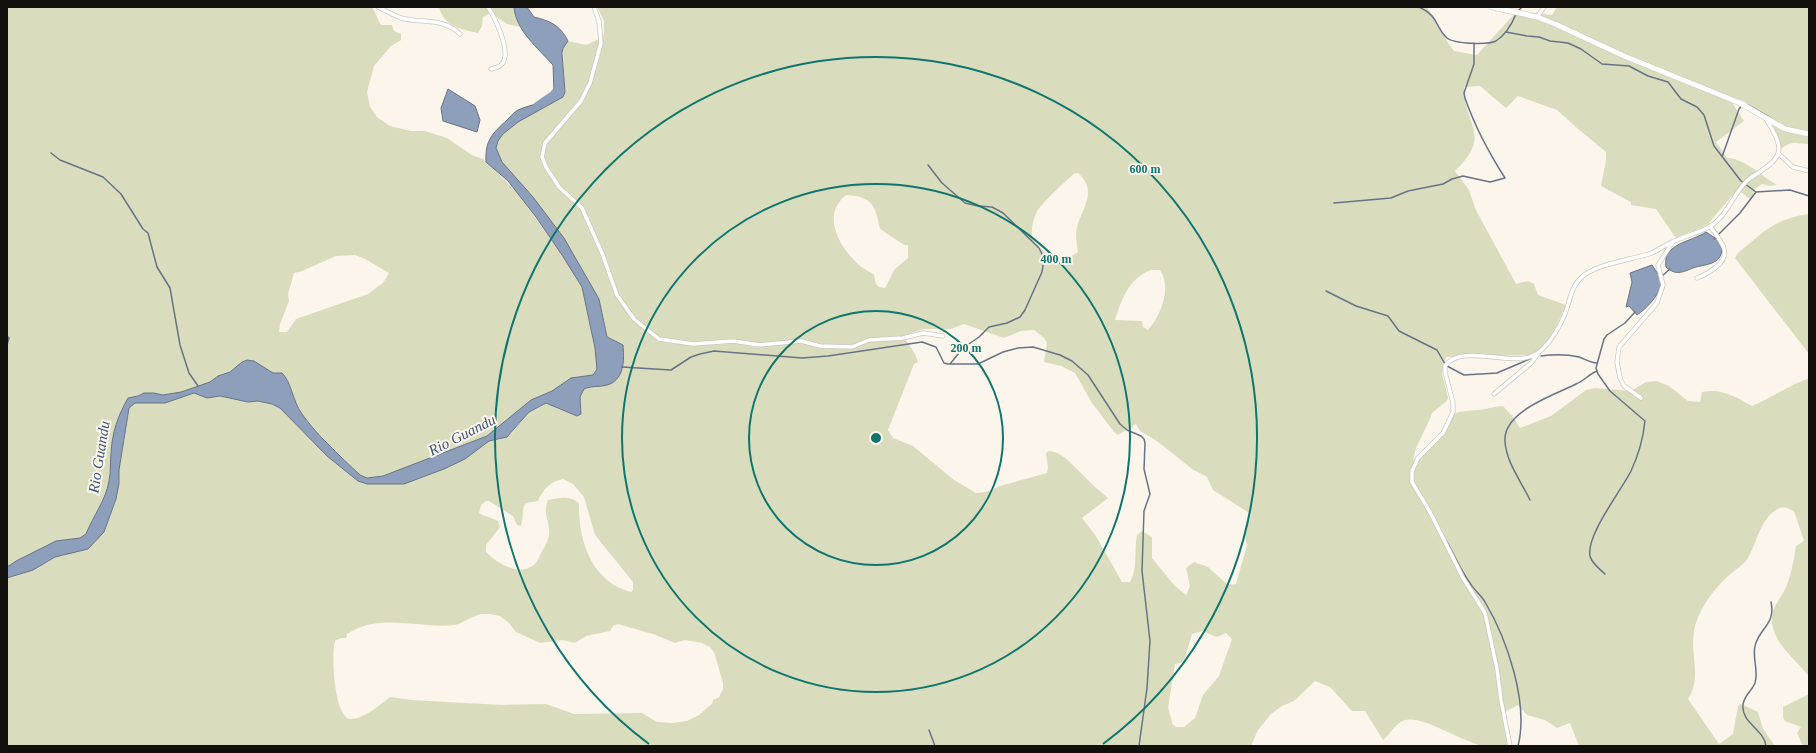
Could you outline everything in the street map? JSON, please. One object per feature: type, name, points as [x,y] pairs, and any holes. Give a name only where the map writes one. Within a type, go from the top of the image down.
[{"type":"main road","points":[[1492,7],[1536,17],[1624,56],[1740,102],[1785,129],[1809,134]]},
{"type":"street","points":[[378,7],[402,18],[437,22],[451,27],[460,34]]},
{"type":"street","points":[[488,7],[498,28],[505,52],[504,62],[501,65],[491,69]]},
{"type":"street","points":[[594,7],[599,21],[601,43],[590,83],[581,101],[564,123],[545,143],[542,157],[546,167],[559,187],[582,208],[602,253],[616,296],[634,319],[659,339],[693,344],[728,341],[760,344],[801,341],[820,346],[852,347],[869,340],[903,338],[923,333],[943,336]]},
{"type":"street","points":[[1536,17],[1544,7]]},
{"type":"street","points":[[1494,394],[1533,361],[1542,349],[1559,326],[1567,309],[1573,288],[1581,278],[1594,271],[1654,252],[1672,242],[1710,226],[1726,210],[1742,186],[1768,166],[1775,159],[1778,153],[1778,142],[1764,116]]},
{"type":"street","points":[[1778,153],[1793,167],[1809,171]]},
{"type":"street","points":[[1697,278],[1710,272],[1722,262],[1725,257],[1723,245],[1710,226]]},
{"type":"street","points":[[1642,398],[1624,386],[1620,378],[1617,362],[1619,347],[1657,303],[1663,285],[1657,266],[1672,242]]},
{"type":"street","points":[[1510,746],[1496,664],[1485,613],[1463,578],[1430,512],[1414,485],[1411,475],[1418,458],[1443,433],[1453,412],[1453,403],[1445,372],[1447,363],[1454,359],[1468,356],[1522,359],[1534,356],[1542,349]]},
{"type":"green space","points":[[7,7],[372,7],[381,25],[392,25],[394,31],[401,34],[401,40],[391,46],[374,66],[367,92],[370,107],[377,117],[390,126],[411,131],[425,131],[447,138],[472,155],[483,159],[516,191],[562,255],[582,287],[595,348],[597,369],[593,375],[571,378],[552,391],[531,400],[487,436],[383,476],[367,478],[360,475],[301,413],[282,373],[273,373],[254,361],[247,360],[242,362],[230,372],[215,378],[210,382],[181,392],[163,395],[144,393],[128,398],[121,409],[111,451],[110,480],[107,491],[86,534],[80,538],[56,541],[7,567]],"holes":[[[355,255],[389,273],[383,283],[368,294],[296,319],[287,332],[279,332],[280,324],[289,301],[288,294],[294,273],[336,256]]]},
{"type":"green space","points":[[439,7],[514,7],[521,27],[507,24],[491,13],[483,17],[482,26],[478,33],[471,32],[449,23],[441,13]]},
{"type":"green space","points":[[597,7],[1427,7],[1440,31],[1454,51],[1477,55],[1517,11],[1552,15],[1557,7],[1809,7],[1809,144],[1791,143],[1781,149],[1778,140],[1767,122],[1766,117],[1744,101],[1737,99],[1733,104],[1744,121],[1716,142],[1727,158],[1741,161],[1777,185],[1770,186],[1762,184],[1755,189],[1751,200],[1741,192],[1736,191],[1707,225],[1676,238],[1656,209],[1631,205],[1631,202],[1601,186],[1606,152],[1557,110],[1518,96],[1506,108],[1480,86],[1464,87],[1465,101],[1474,130],[1475,139],[1466,158],[1455,171],[1469,190],[1476,210],[1516,284],[1528,281],[1534,284],[1538,295],[1566,305],[1553,333],[1537,355],[1446,357],[1442,373],[1448,398],[1447,401],[1432,413],[1416,448],[1413,460],[1429,447],[1445,428],[1449,416],[1461,412],[1503,406],[1520,428],[1551,416],[1586,390],[1595,388],[1631,391],[1646,382],[1657,381],[1669,386],[1688,401],[1700,402],[1702,392],[1716,391],[1728,394],[1752,406],[1794,384],[1809,378],[1809,676],[1778,641],[1773,627],[1773,613],[1788,582],[1796,546],[1804,541],[1794,511],[1784,507],[1774,511],[1764,522],[1747,559],[1716,588],[1706,601],[1696,623],[1693,640],[1695,675],[1692,691],[1688,699],[1719,744],[1733,734],[1738,706],[1741,704],[1758,712],[1763,729],[1775,746],[1579,746],[1570,723],[1557,728],[1545,720],[1527,715],[1518,705],[1503,713],[1509,746],[1484,746],[1476,744],[1433,725],[1413,720],[1402,721],[1383,740],[1365,711],[1352,711],[1330,687],[1315,681],[1294,701],[1282,706],[1271,714],[1258,730],[1251,746],[7,746],[7,578],[14,577],[46,562],[104,532],[115,504],[129,407],[135,403],[164,403],[194,393],[202,396],[220,396],[272,404],[280,408],[327,456],[363,483],[404,484],[444,469],[465,459],[489,441],[498,440],[512,433],[529,412],[546,403],[577,416],[581,414],[580,398],[581,393],[584,390],[592,386],[612,383],[623,368],[623,345],[607,337],[599,299],[564,238],[533,197],[502,162],[496,148],[498,141],[503,134],[518,122],[563,97],[565,92],[563,48],[568,41],[586,45],[601,38],[604,34],[604,21]],"holes":[[[1075,173],[1078,173],[1087,186],[1087,199],[1076,230],[1078,252],[1068,258],[1056,257],[1045,252],[1036,244],[1032,234],[1036,213],[1048,198]],[[846,195],[867,200],[874,208],[880,229],[904,245],[908,245],[908,258],[894,270],[885,288],[878,286],[874,275],[862,268],[845,249],[836,231],[834,221],[835,212],[839,203]],[[1151,270],[1160,270],[1165,285],[1165,293],[1161,309],[1148,330],[1143,327],[1142,321],[1115,320],[1123,297],[1131,284]],[[964,324],[1004,338],[1021,331],[1034,330],[1044,338],[1047,343],[1044,362],[1061,366],[1075,373],[1092,403],[1114,432],[1118,435],[1136,424],[1140,431],[1157,441],[1192,469],[1207,477],[1213,490],[1251,514],[1246,522],[1244,533],[1247,545],[1236,584],[1228,585],[1208,567],[1194,562],[1186,568],[1190,586],[1186,595],[1175,586],[1152,558],[1152,537],[1142,531],[1137,535],[1135,565],[1132,577],[1130,582],[1122,582],[1096,536],[1082,518],[1108,498],[1068,460],[1059,454],[1048,451],[1046,454],[1048,467],[1047,473],[1000,486],[986,492],[976,493],[954,480],[913,446],[893,438],[888,430],[914,364],[918,362],[915,354],[903,336],[924,329],[951,329]],[[563,479],[573,484],[584,497],[595,535],[633,582],[633,590],[631,592],[617,587],[606,579],[597,569],[584,544],[579,517],[579,503],[575,500],[564,498],[548,500],[546,505],[546,514],[549,527],[549,536],[537,562],[529,568],[523,570],[509,567],[502,564],[486,552],[486,545],[500,527],[498,521],[479,513],[481,505],[486,501],[489,501],[513,516],[517,525],[521,526],[524,505],[526,503],[538,501],[542,493],[554,482]],[[481,614],[500,616],[509,623],[516,632],[540,643],[563,640],[575,643],[586,636],[610,631],[613,626],[618,624],[656,635],[675,643],[685,640],[702,643],[710,647],[714,652],[723,683],[723,689],[719,697],[713,700],[712,704],[699,715],[687,721],[672,723],[657,722],[642,713],[574,714],[546,704],[502,705],[412,700],[390,697],[372,711],[360,717],[350,719],[345,716],[340,708],[335,684],[333,658],[335,641],[341,638],[346,638],[347,634],[360,627],[373,624],[400,623],[441,626],[455,625]],[[1202,631],[1217,637],[1226,633],[1232,639],[1219,676],[1203,695],[1195,718],[1184,727],[1177,727],[1173,725],[1168,708],[1175,664],[1181,663],[1185,658],[1192,634]]]},
{"type":"green space","points":[[1809,214],[1809,354],[1735,258],[1737,254],[1754,239],[1778,223],[1797,216]]},
{"type":"green space","points":[[1809,694],[1809,746],[1803,746],[1797,733],[1801,727],[1785,721],[1783,717],[1783,707]]},
{"type":"water","points":[[514,7],[527,7],[534,17],[554,24],[562,31],[568,41],[563,48],[562,53],[565,92],[563,97],[518,122],[503,134],[498,141],[496,148],[502,162],[533,197],[564,238],[599,299],[607,337],[623,345],[623,366],[616,380],[609,385],[584,389],[580,397],[581,414],[577,416],[546,403],[529,412],[507,437],[489,441],[465,459],[444,469],[404,484],[367,484],[358,481],[327,456],[280,408],[272,404],[258,401],[248,402],[220,396],[207,398],[194,393],[165,403],[135,403],[129,408],[116,499],[104,532],[88,549],[55,557],[33,570],[7,578],[7,567],[18,560],[56,541],[80,538],[86,534],[107,488],[110,478],[114,431],[118,418],[128,398],[144,393],[163,395],[181,392],[210,382],[218,376],[230,372],[242,362],[247,360],[254,361],[273,373],[282,373],[288,382],[299,409],[308,422],[345,461],[360,475],[367,478],[383,476],[487,436],[531,400],[552,391],[571,378],[593,375],[597,369],[595,348],[582,287],[536,217],[508,181],[486,162],[488,143],[497,129],[512,114],[523,108],[543,102],[554,93],[553,65],[523,31],[516,16]]},
{"type":"water","points":[[448,89],[475,106],[480,120],[477,132],[443,121],[441,108]]},
{"type":"water","points":[[1706,232],[1715,238],[1722,246],[1722,252],[1717,260],[1710,264],[1681,272],[1674,272],[1666,267],[1666,259],[1673,248]]},
{"type":"water","points":[[1652,265],[1660,278],[1661,282],[1659,291],[1645,309],[1637,315],[1629,306],[1626,307],[1632,282],[1630,273]]},
{"type":"waterway","points":[[1419,7],[1434,18],[1440,30],[1447,38],[1456,42],[1486,43],[1496,41],[1508,29],[1516,14]]},
{"type":"waterway","points":[[1518,11],[1522,7]]},
{"type":"waterway","points":[[1506,32],[1568,43],[1581,49],[1602,64],[1629,66],[1648,76],[1668,82],[1681,99],[1697,107],[1704,115],[1714,146],[1741,181],[1756,192],[1790,190],[1809,196]]},
{"type":"waterway","points":[[1334,203],[1391,198],[1408,191],[1443,184],[1452,179],[1463,176],[1490,182],[1505,178],[1483,140],[1465,98],[1464,93],[1474,64],[1474,43]]},
{"type":"waterway","name":"Rio Guandu","points":[[537,106],[553,95],[558,89]]},
{"type":"waterway","points":[[1722,157],[1739,109],[1742,105]]},
{"type":"waterway","points":[[1748,105],[1769,117]]},
{"type":"waterway","points":[[51,153],[60,160],[103,177],[121,194],[143,229],[148,233],[157,267],[170,288],[180,345],[189,373],[198,386]]},
{"type":"waterway","points":[[928,165],[942,183],[965,203],[992,207],[1003,213],[1039,248],[1044,258],[1042,272],[1025,310],[1020,317],[1007,323],[989,327],[979,337],[963,348],[950,364]]},
{"type":"waterway","points":[[1714,239],[1740,213],[1756,192]]},
{"type":"waterway","points":[[1662,276],[1670,269]]},
{"type":"waterway","points":[[1326,291],[1356,306],[1388,316],[1399,331],[1437,350],[1445,364]]},
{"type":"waterway","points":[[1605,574],[1594,564],[1591,559],[1590,547],[1593,537],[1605,513],[1634,465],[1642,441],[1645,421],[1610,391],[1598,374],[1596,368],[1604,339],[1607,335],[1625,323],[1635,312]]},
{"type":"waterway","points":[[7,336],[9,338],[7,345]]},
{"type":"waterway","points":[[622,367],[671,370],[691,357],[714,351],[802,358],[828,356],[922,342],[936,347],[944,363],[948,364],[978,364],[1003,352],[1018,348],[1033,347],[1060,355],[1072,361],[1088,375],[1120,424],[1127,430],[1141,436],[1145,443],[1144,469],[1150,494],[1144,511],[1142,571],[1150,641],[1147,688],[1139,746]]},
{"type":"waterway","points":[[1541,356],[1569,355],[1597,363]]},
{"type":"waterway","points":[[1447,366],[1464,375],[1497,373],[1532,358]]},
{"type":"waterway","points":[[1530,500],[1514,471],[1508,456],[1505,441],[1507,430],[1512,421],[1532,405],[1579,383],[1597,371]]},
{"type":"waterway","points":[[1446,540],[1466,578],[1485,602],[1508,652],[1514,672],[1521,711],[1521,729],[1518,746]]},
{"type":"waterway","points":[[1766,746],[1761,735],[1745,717],[1743,705],[1745,698],[1755,683],[1756,674],[1754,651],[1757,640],[1771,616],[1771,602]]},
{"type":"waterway","points":[[929,730],[935,746]]}]
